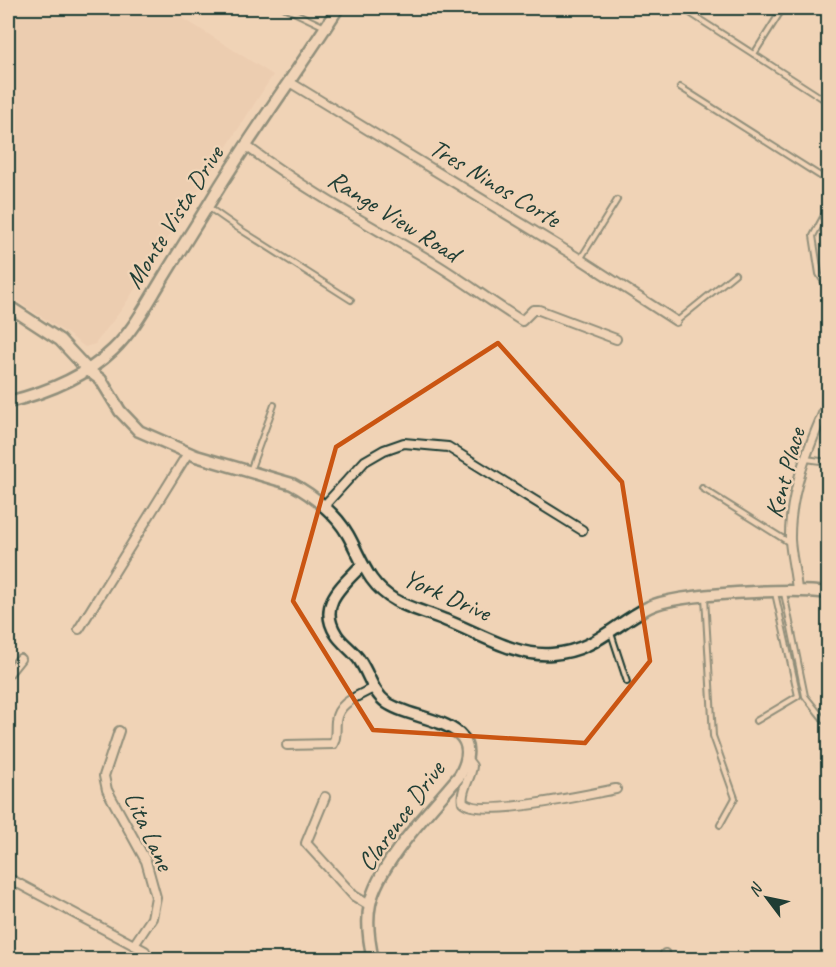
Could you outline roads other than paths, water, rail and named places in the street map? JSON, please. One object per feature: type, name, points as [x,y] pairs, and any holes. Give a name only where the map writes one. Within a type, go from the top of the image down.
[{"type":"street","name":"Monte Vista Drive","points":[[8,402],[34,396],[88,370],[115,348],[138,319],[245,145],[278,95],[291,82],[338,8]]},
{"type":"street","name":"Tres Ninos Corte","points":[[291,82],[580,259],[676,321]]},
{"type":"street","name":"Range View Road","points":[[245,145],[280,170],[395,242],[422,255],[522,321],[533,310],[539,310],[616,339]]},
{"type":"street","name":"York Drive","points":[[8,306],[60,340],[88,370],[101,380],[120,411],[139,431],[188,453],[292,484],[305,491],[347,534],[362,566],[376,586],[395,600],[513,649],[551,655],[579,650],[649,607],[665,602],[705,596],[797,591],[828,593]]},
{"type":"street","name":"Kent Place","points":[[797,591],[790,543],[796,494],[805,459],[828,402]]},
{"type":"street","points":[[323,507],[365,461],[384,450],[404,443],[448,447],[582,530]]},
{"type":"street","points":[[79,629],[188,453]]},
{"type":"street","name":"Clarence Drive","points":[[362,566],[333,595],[329,618],[336,634],[360,660],[373,688],[388,704],[451,727],[462,736],[466,758],[460,775],[389,863],[375,886],[369,905],[368,930],[372,960]]},
{"type":"street","points":[[8,674],[20,658]]},
{"type":"street","points":[[287,745],[333,744],[336,737],[337,713],[341,707],[373,688]]},
{"type":"street","name":"Lita Lane","points":[[119,731],[104,776],[107,790],[146,861],[156,897],[152,918],[134,945]]},
{"type":"street","points":[[466,758],[472,766],[472,773],[461,797],[463,802],[472,808],[485,809],[536,803],[616,789]]},
{"type":"street","points":[[325,797],[306,843],[346,888],[369,905]]},
{"type":"street","points":[[8,878],[145,951]]},
{"type":"lane","points":[[170,8],[183,10],[194,8]]},
{"type":"lane","points":[[285,8],[326,27]]},
{"type":"lane","points":[[682,8],[828,102]]},
{"type":"lane","points":[[754,54],[783,8]]},
{"type":"lane","points":[[680,87],[828,181]]},
{"type":"lane","points":[[580,259],[616,200]]},
{"type":"lane","points":[[207,207],[351,300]]},
{"type":"lane","points":[[828,208],[813,236],[819,274],[828,288]]},
{"type":"lane","points":[[676,321],[735,274]]},
{"type":"lane","points":[[249,472],[274,405]]},
{"type":"lane","points":[[805,459],[828,462]]},
{"type":"lane","points":[[702,488],[790,543]]},
{"type":"lane","points":[[756,721],[798,696],[779,593]]},
{"type":"lane","points":[[779,593],[805,696],[828,725]]},
{"type":"lane","points":[[705,596],[713,736],[727,768],[735,798],[720,825]]},
{"type":"lane","points":[[610,633],[627,682]]}]
